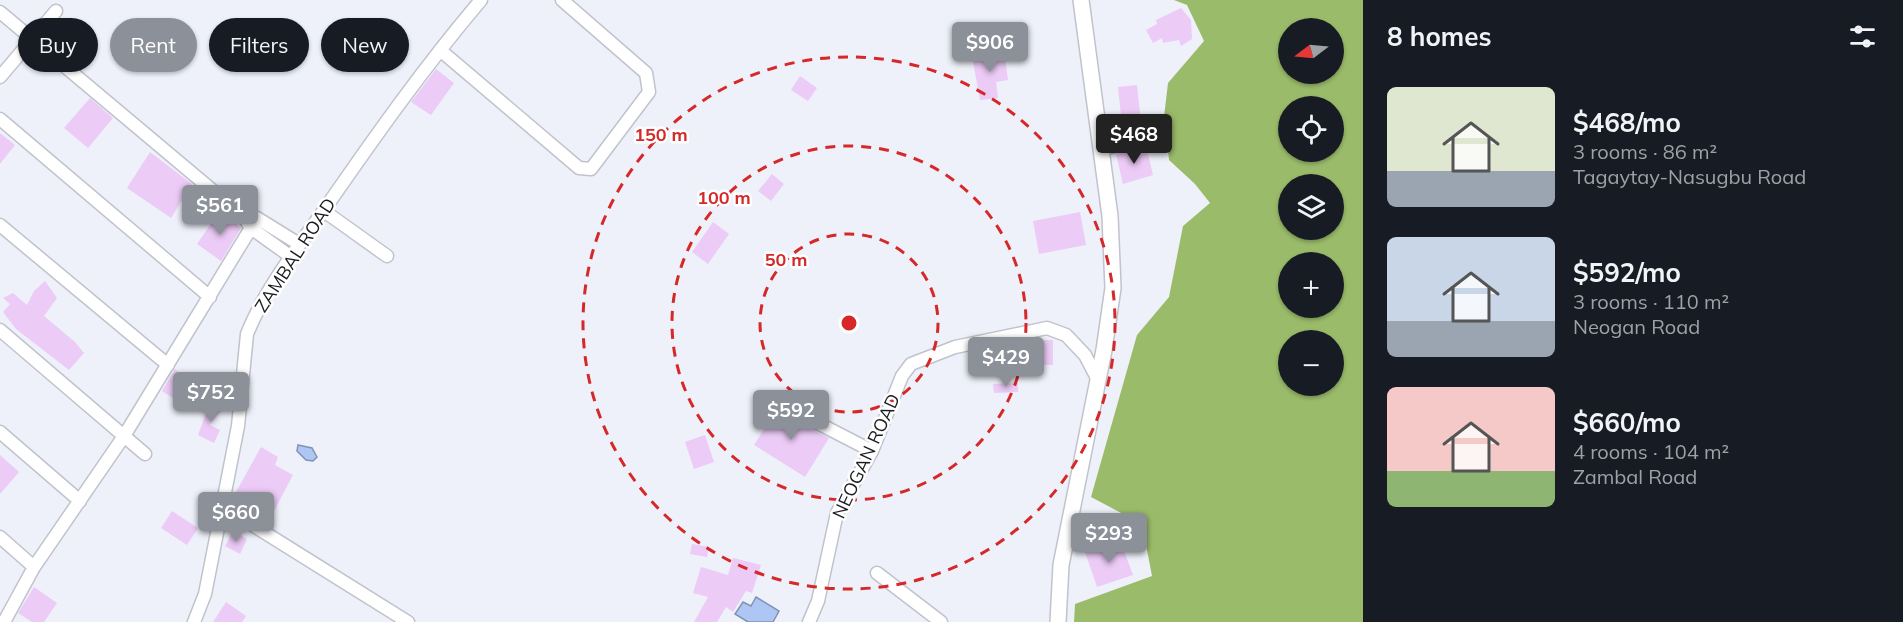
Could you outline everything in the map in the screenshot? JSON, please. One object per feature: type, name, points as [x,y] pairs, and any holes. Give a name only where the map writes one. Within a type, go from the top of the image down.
[{"type":"main road","points":[[1058,622],[1061,565],[1098,380],[1113,288],[1110,216],[1081,0]]},
{"type":"street","name":"ZAMBAL ROAD","points":[[194,622],[205,594],[238,426],[247,334],[290,256],[440,50],[481,0]]},
{"type":"street","points":[[440,50],[579,168],[591,169],[649,92],[650,83],[646,73],[562,0]]},
{"type":"street","points":[[50,18],[56,11]]},
{"type":"street","points":[[0,12],[18,27]]},
{"type":"street","points":[[0,77],[18,57]]},
{"type":"street","points":[[71,72],[243,216],[299,244]]},
{"type":"street","points":[[0,119],[210,297]]},
{"type":"street","points":[[1102,149],[1140,140]]},
{"type":"street","points":[[324,211],[387,256]]},
{"type":"street","points":[[3,622],[34,567],[124,436],[254,223]]},
{"type":"street","points":[[254,223],[290,256]]},
{"type":"street","points":[[0,225],[168,365]]},
{"type":"street","name":"NEOGAN ROAD","points":[[809,622],[818,601],[837,513],[872,451],[902,376],[911,364],[955,347],[1047,328],[1066,335],[1085,356],[1098,380]]},
{"type":"street","points":[[0,330],[145,454]]},
{"type":"street","points":[[808,418],[872,451]]},
{"type":"street","points":[[0,432],[80,501]]},
{"type":"street","points":[[222,506],[408,622]]},
{"type":"street","points":[[0,537],[34,567]]},
{"type":"street","points":[[877,573],[941,622]]},
{"type":"green space","points":[[1174,0],[1363,0],[1363,622],[1074,622],[1075,604],[1152,576],[1142,524],[1091,497],[1137,335],[1169,297],[1183,226],[1210,203],[1195,184],[1169,160],[1164,117],[1168,83],[1204,41],[1187,5]]},
{"type":"water","points":[[298,445],[312,448],[317,457],[313,461],[306,460],[297,451]]},
{"type":"water","points":[[756,597],[779,611],[773,622],[748,622],[735,614],[743,602],[751,606]]},
{"type":"building","points":[[1181,8],[1191,20],[1192,39],[1181,46],[1179,40],[1163,43],[1162,38],[1153,43],[1146,30],[1157,24],[1156,20]]},
{"type":"building","points":[[1004,51],[1008,80],[996,82],[998,98],[980,100],[972,56]]},
{"type":"building","points":[[436,69],[454,83],[431,115],[411,102]]},
{"type":"building","points":[[800,76],[817,88],[808,101],[791,90]]},
{"type":"building","points":[[1137,85],[1142,132],[1131,134],[1128,115],[1121,116],[1118,87]]},
{"type":"building","points":[[90,98],[113,118],[88,148],[64,128]]},
{"type":"building","points":[[0,133],[15,145],[0,164]]},
{"type":"building","points":[[1146,146],[1153,175],[1123,184],[1116,154]]},
{"type":"building","points":[[150,152],[192,184],[171,218],[127,188]]},
{"type":"building","points":[[772,174],[784,184],[771,201],[758,191]]},
{"type":"building","points":[[221,209],[241,228],[221,261],[197,244]]},
{"type":"building","points":[[1080,212],[1086,245],[1039,254],[1033,221]]},
{"type":"building","points":[[713,222],[729,234],[708,264],[692,252]]},
{"type":"building","points":[[45,281],[57,298],[44,316],[75,342],[84,353],[69,370],[16,329],[3,312],[10,304],[3,298],[13,293],[27,305],[34,291]]},
{"type":"building","points":[[1029,340],[1053,340],[1053,365],[1035,365],[1035,363],[1003,369],[999,346]]},
{"type":"building","points":[[175,369],[193,382],[179,402],[162,391]]},
{"type":"building","points":[[1018,383],[1018,392],[994,393],[993,384]]},
{"type":"building","points":[[214,400],[224,407],[210,425],[220,430],[214,443],[198,435],[208,408]]},
{"type":"building","points":[[780,404],[800,417],[804,425],[829,438],[805,477],[754,445]]},
{"type":"building","points":[[705,435],[714,462],[694,469],[685,442]]},
{"type":"building","points":[[261,447],[278,457],[275,465],[293,475],[273,513],[236,492]]},
{"type":"building","points":[[0,455],[19,472],[0,494]]},
{"type":"building","points":[[172,511],[198,528],[187,545],[161,528]]},
{"type":"building","points":[[233,531],[247,539],[240,554],[225,546]]},
{"type":"building","points":[[1120,540],[1133,575],[1097,587],[1085,552]]},
{"type":"building","points":[[692,544],[709,547],[707,557],[690,554]]},
{"type":"building","points":[[733,558],[761,565],[752,593],[746,591],[733,612],[726,607],[717,622],[694,622],[708,597],[693,593],[701,567],[728,575]]},
{"type":"building","points":[[34,587],[57,603],[44,622],[32,622],[18,613]]},
{"type":"building","points":[[226,602],[246,616],[242,622],[213,622]]}]
